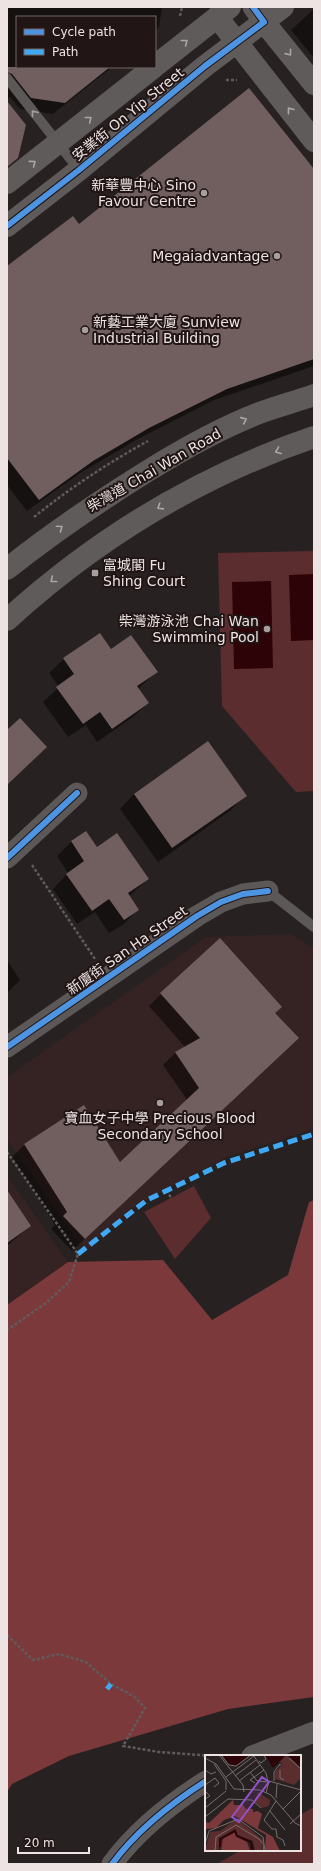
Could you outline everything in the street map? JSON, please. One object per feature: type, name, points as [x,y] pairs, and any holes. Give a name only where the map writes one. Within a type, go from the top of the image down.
[{"type":"main road","name":"安業街 On Yip Street","points":[[7,226],[79,170],[205,66],[237,43],[258,14],[283,7]]},
{"type":"main road","name":"安業街 On Yip Street","points":[[156,65],[220,10]]},
{"type":"main road","points":[[220,10],[237,43],[314,140]]},
{"type":"main road","points":[[258,14],[314,84]]},
{"type":"main road","name":"安業街 On Yip Street","points":[[7,183],[153,68]]},
{"type":"main road","name":"柴灣道 Chai Wan Road","points":[[7,569],[51,533],[83,511],[165,461],[213,434],[261,412],[314,395]]},
{"type":"main road","points":[[7,620],[44,587],[76,562],[171,500],[206,482],[258,459],[314,437]]},
{"type":"street","points":[[7,858],[77,793]]},
{"type":"street","name":"新廈街 San Ha Street","points":[[7,1047],[197,916],[221,902],[243,894],[268,891]]},
{"type":"street","points":[[255,1755],[314,1732]]},
{"type":"street","points":[[112,1864],[120,1853],[149,1823],[180,1798],[205,1782]]},
{"type":"lane","points":[[7,78],[79,170]]},
{"type":"lane","points":[[268,891],[314,927]]},
{"type":"path","points":[[224,81],[229,79],[242,81]]},
{"type":"path","points":[[31,864],[94,957]]},
{"type":"path","points":[[7,1152],[78,1254],[69,1282],[46,1303],[7,1330]]},
{"type":"path","points":[[167,1190],[171,1198]]},
{"type":"path","points":[[7,1635],[33,1660],[59,1654],[86,1662],[111,1684],[135,1697],[146,1708],[123,1746],[159,1752],[205,1755]]},
{"type":"shaded area","name":"柴灣游泳池 Chai Wan Swimming Pool","points":[[314,551],[314,791],[296,792],[222,706],[218,553]]},
{"type":"shaded area","points":[[314,574],[314,640],[291,641],[289,575]]},
{"type":"shaded area","points":[[271,581],[273,668],[234,669],[232,582]]},
{"type":"shaded area","name":"寶血女子中學 Precious Blood Secondary School","points":[[291,934],[314,949],[314,1129],[226,1157],[133,1207],[85,1251],[7,1139],[7,1077],[206,937]]},
{"type":"shaded area","points":[[7,1176],[68,1262],[7,1305]]},
{"type":"shaded area","points":[[194,1186],[211,1218],[175,1259],[144,1212]]},
{"type":"shaded area","points":[[314,1200],[314,1697],[228,1709],[69,1756],[12,1784],[7,1792],[7,1305],[68,1262],[163,1260],[212,1320],[288,1275],[309,1202]]},
{"type":"shaded area","points":[[314,1807],[314,1864],[217,1864],[239,1851],[301,1851],[301,1814]]},
{"type":"building","points":[[7,67],[109,68],[65,103],[31,98],[12,74],[7,72]]},
{"type":"building","points":[[249,88],[314,169],[314,359],[227,389],[149,428],[93,461],[39,500],[7,458],[7,266],[73,216],[79,224]]},
{"type":"building","points":[[7,101],[26,125],[18,158],[7,167]]},
{"type":"building","points":[[100,633],[111,649],[131,635],[158,672],[137,686],[149,703],[112,729],[100,712],[83,724],[56,687],[74,674],[63,658]]},
{"type":"building","points":[[20,718],[47,747],[7,785],[7,730]]},
{"type":"building","points":[[208,741],[247,796],[172,848],[134,794]]},
{"type":"building","points":[[86,831],[97,847],[117,833],[149,879],[128,893],[139,910],[124,920],[109,899],[92,911],[66,874],[84,861],[71,841]]},
{"type":"building","points":[[220,938],[282,1007],[275,1013],[299,1038],[85,1239],[63,1216],[67,1212],[24,1144],[84,1105],[120,1162],[199,1088],[175,1052],[200,1038],[160,993]]},
{"type":"building","points":[[7,1190],[31,1226],[7,1243]]},
{"type":"marked path","points":[[78,1254],[147,1200],[224,1163],[314,1134]]},
{"type":"marked path","points":[[107,1689],[111,1684]]},
{"type":"cycle path","points":[[7,226],[79,170],[205,66],[264,22],[253,7]]},
{"type":"cycle path","points":[[7,858],[77,793]]},
{"type":"cycle path","points":[[7,1047],[197,916],[221,902],[243,894],[268,891]]},
{"type":"cycle path","points":[[112,1864],[132,1840],[155,1818],[205,1782]]},
{"type":"place","name":"新華豐中心 Sino Favour Centre","points":[[204,193]]},
{"type":"place","name":"Megaiadvantage","points":[[277,256]]},
{"type":"place","name":"新藝工業大廈 Sunview Industrial Building","points":[[85,330]]},
{"type":"place","name":"富城閣 Fu Shing Court","points":[[95,573]]},
{"type":"place","name":"柴灣游泳池 Chai Wan Swimming Pool","points":[[267,629]]},
{"type":"place","name":"寶血女子中學 Precious Blood Secondary School","points":[[160,1103]]}]
